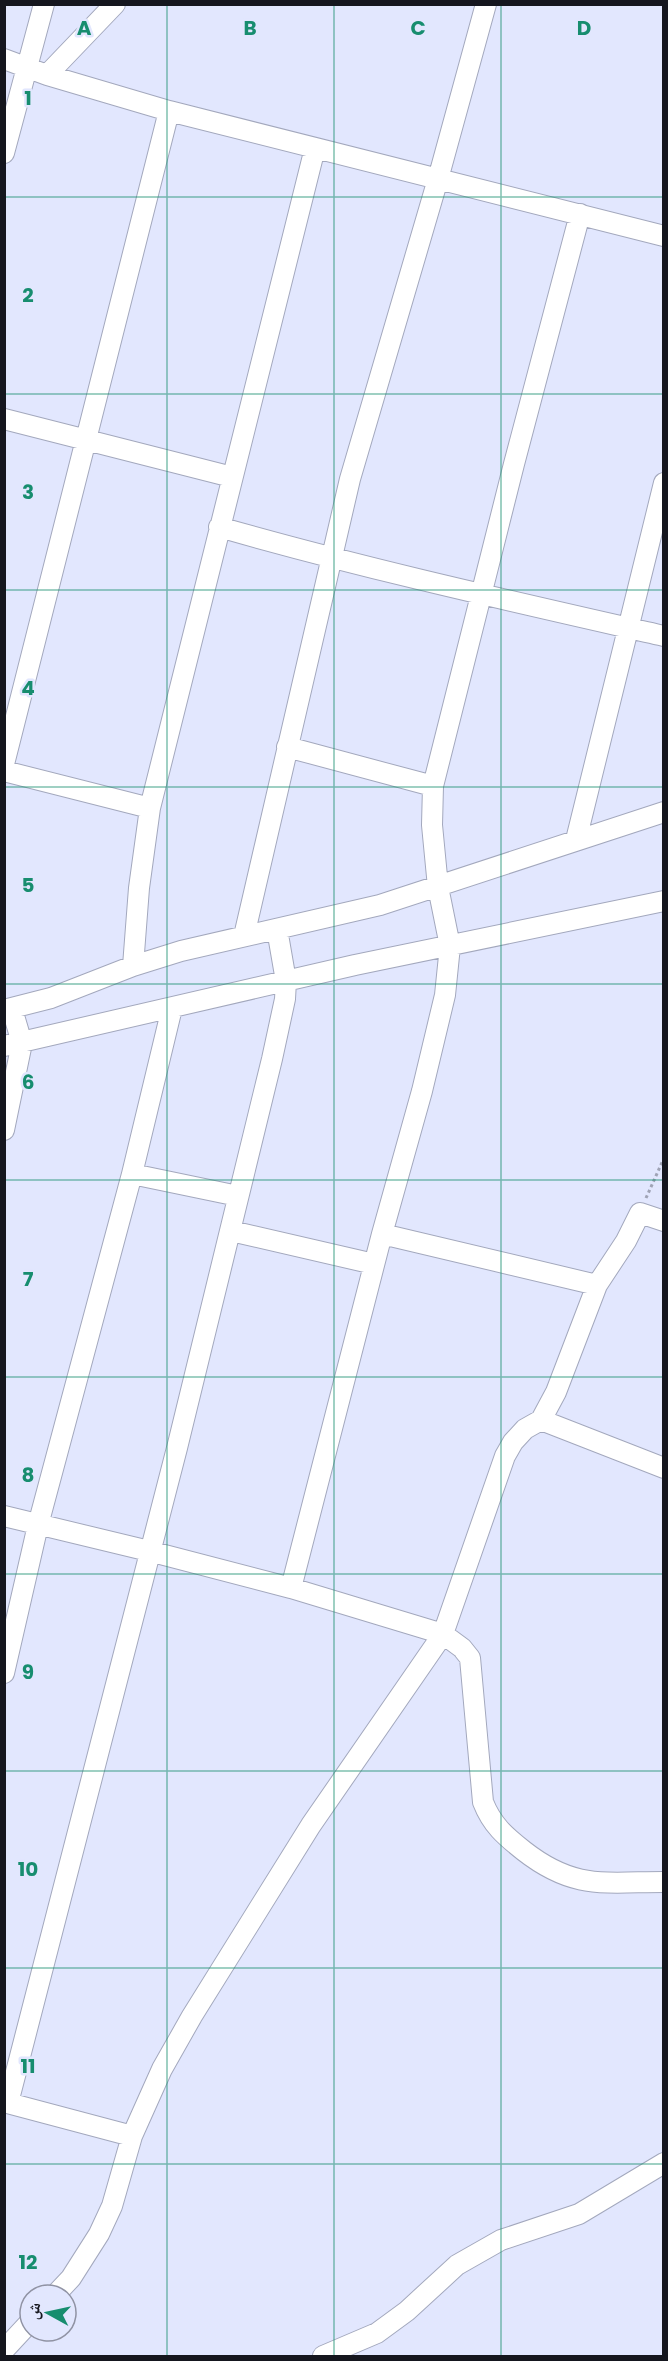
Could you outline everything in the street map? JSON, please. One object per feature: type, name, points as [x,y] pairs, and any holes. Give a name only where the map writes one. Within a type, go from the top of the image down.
[{"type":"street","points":[[4,153],[44,4]]},
{"type":"street","points":[[47,75],[114,4]]},
{"type":"street","points":[[244,936],[350,479],[438,179],[486,4]]},
{"type":"street","points":[[4,59],[47,75],[169,111],[663,236]]},
{"type":"street","points":[[4,764],[169,111]]},
{"type":"street","points":[[133,966],[139,888],[150,808],[315,148]]},
{"type":"street","points":[[291,1588],[374,1264],[422,1091],[445,995],[450,946],[438,887],[432,825],[433,786],[580,214]]},
{"type":"street","points":[[4,419],[232,477]]},
{"type":"street","points":[[576,840],[663,483]]},
{"type":"street","points":[[219,527],[331,559],[481,596],[663,636]]},
{"type":"street","points":[[287,747],[433,786]]},
{"type":"street","points":[[4,771],[150,808]]},
{"type":"street","points":[[4,1130],[13,1045],[8,1010],[51,998],[133,966],[244,936],[380,905],[663,812]]},
{"type":"street","points":[[13,1045],[286,981],[663,902]]},
{"type":"street","points":[[132,2136],[6,2103],[231,1231],[272,1059],[285,999],[286,981],[277,929]]},
{"type":"street","points":[[4,1673],[38,1525],[132,1174],[172,1008]]},
{"type":"street","points":[[132,1174],[238,1196]]},
{"type":"street","points":[[66,2283],[99,2234],[112,2206],[132,2136],[162,2069],[250,1921],[311,1825],[443,1634],[505,1456],[513,1442],[525,1429],[541,1420],[559,1384],[597,1285],[626,1241],[640,1213],[663,1221]]},
{"type":"street","points":[[231,1231],[374,1264]]},
{"type":"street","points":[[382,1234],[597,1285]]},
{"type":"street","points":[[541,1420],[663,1468]]},
{"type":"street","points":[[4,1516],[291,1588],[443,1634],[462,1647],[470,1658],[483,1802],[489,1818],[501,1834],[541,1865],[566,1877],[590,1882],[663,1882]]},
{"type":"street","points":[[323,2356],[377,2333],[407,2311],[457,2265],[501,2240],[579,2214],[663,2163]]},
{"type":"street","points":[[4,2350],[18,2335]]},
{"type":"path","points":[[640,1213],[663,1158]]}]
